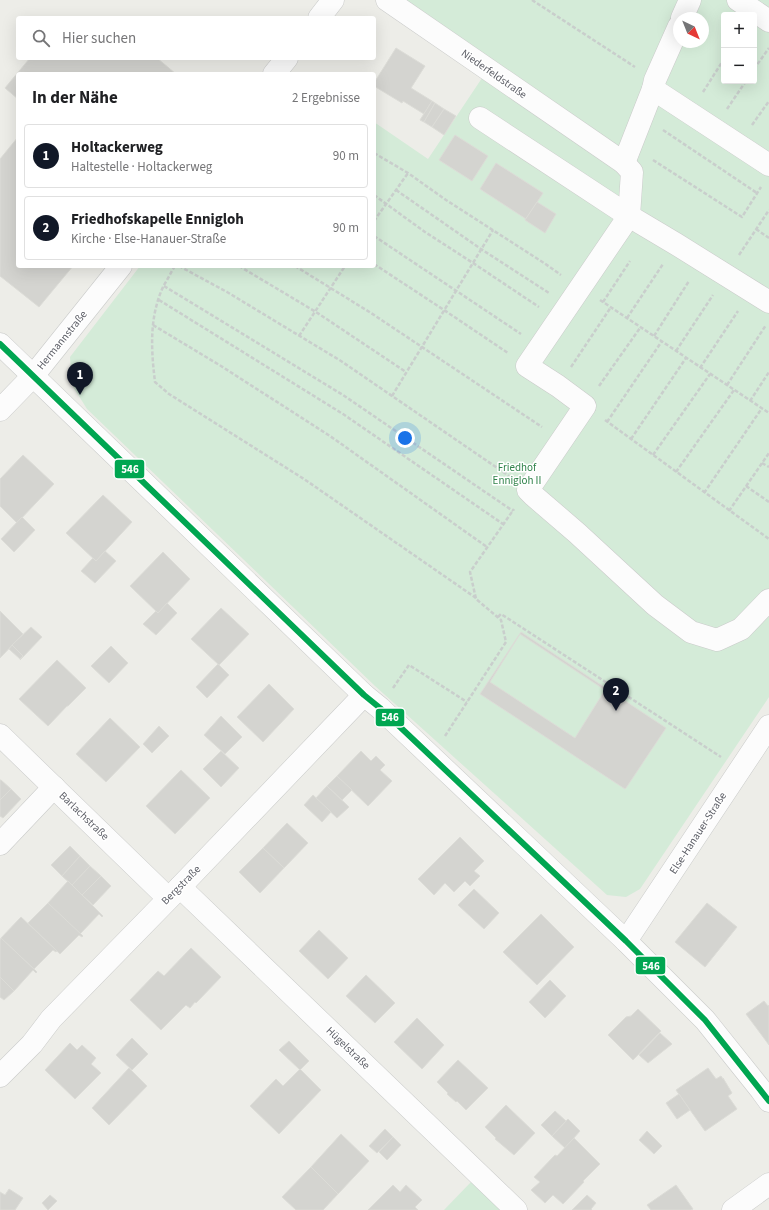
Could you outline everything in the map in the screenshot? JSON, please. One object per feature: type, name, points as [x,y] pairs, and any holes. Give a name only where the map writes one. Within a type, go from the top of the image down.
[{"type":"street","points":[[321,16],[333,0]]},
{"type":"street","points":[[685,12],[690,0]]},
{"type":"street","points":[[738,0],[769,21]]},
{"type":"street","name":"Niederfeldstraße","points":[[401,4],[624,163]]},
{"type":"street","points":[[673,40],[654,84],[624,163],[632,172],[629,216],[527,366],[585,406],[528,490],[577,532],[656,605],[691,632],[717,640],[741,629],[769,600]]},
{"type":"street","points":[[276,72],[285,60]]},
{"type":"street","points":[[654,84],[689,113],[738,145],[767,174]]},
{"type":"street","points":[[480,118],[629,216],[703,260],[760,297]]},
{"type":"street","name":"Hermannstraße","points":[[0,410],[33,376],[119,268]]},
{"type":"street","points":[[0,344],[372,701],[626,941],[705,1020],[769,1101]]},
{"type":"street","name":"Bergstraße","points":[[0,1076],[32,1044],[51,1019],[174,892],[372,701]]},
{"type":"street","name":"Else-Hanauer-Straße","points":[[626,941],[769,726]]},
{"type":"street","name":"Barlachstraße","points":[[0,735],[54,787],[174,892]]},
{"type":"street","points":[[0,844],[54,787]]},
{"type":"street","name":"Hügelstraße","points":[[174,892],[516,1210]]},
{"type":"street","points":[[733,1210],[769,1184]]},
{"type":"path","points":[[532,0],[654,84]]},
{"type":"path","points":[[757,65],[769,48]]},
{"type":"path","points":[[689,113],[721,64]]},
{"type":"path","points":[[713,128],[744,84]]},
{"type":"path","points":[[738,145],[769,101]]},
{"type":"path","points":[[660,128],[757,193]]},
{"type":"path","points":[[648,157],[742,218],[767,174]]},
{"type":"path","points":[[376,218],[408,173]]},
{"type":"path","points":[[396,190],[481,249],[563,313]]},
{"type":"path","points":[[376,196],[425,232],[473,262],[563,313]]},
{"type":"path","points":[[676,351],[769,210]]},
{"type":"path","points":[[603,302],[651,229]]},
{"type":"path","points":[[756,229],[769,238]]},
{"type":"path","points":[[392,396],[493,230]]},
{"type":"path","points":[[376,237],[540,347]]},
{"type":"path","points":[[627,318],[676,244]]},
{"type":"path","points":[[654,336],[703,260]]},
{"type":"path","points":[[376,265],[527,366]]},
{"type":"path","points":[[174,268],[164,286],[153,325],[152,352],[155,382],[169,394],[304,479],[476,599],[501,620],[506,642],[432,757]]},
{"type":"path","points":[[183,268],[233,296],[341,361],[528,490],[470,572],[476,599]]},
{"type":"path","points":[[242,268],[316,312],[406,372]]},
{"type":"path","points":[[298,268],[372,313],[562,440]]},
{"type":"path","points":[[299,336],[344,268]]},
{"type":"path","points":[[164,286],[342,395],[512,511]]},
{"type":"path","points":[[700,368],[760,297]]},
{"type":"path","points":[[159,300],[342,414],[504,524]]},
{"type":"path","points":[[558,386],[611,307]]},
{"type":"path","points":[[727,385],[769,321]]},
{"type":"path","points":[[153,325],[221,366],[330,436],[487,547]]},
{"type":"path","points":[[640,328],[585,406],[769,539]]},
{"type":"path","points":[[607,422],[662,341]]},
{"type":"path","points":[[631,439],[686,358]]},
{"type":"path","points":[[750,401],[769,372]]},
{"type":"path","points":[[653,455],[710,374]]},
{"type":"path","points":[[676,472],[734,390]]},
{"type":"path","points":[[704,493],[762,408]]},
{"type":"path","points":[[729,510],[769,453]]},
{"type":"path","points":[[762,463],[769,467]]},
{"type":"path","points":[[746,486],[769,502]]},
{"type":"path","points":[[498,617],[501,614],[740,770]]},
{"type":"path","points":[[372,701],[409,665],[467,702]]},
{"type":"green space","name":"Friedhof Ennigloh II","points":[[383,0],[769,0],[769,697],[640,889],[626,897],[607,895],[375,686],[87,409],[72,385],[70,357],[138,268],[376,268],[376,123],[428,159],[484,75]]},
{"type":"green space","points":[[472,1181],[502,1210],[444,1210]]},
{"type":"building","points":[[396,48],[425,66],[411,88],[432,101],[424,114],[376,87],[376,80]]},
{"type":"building","points":[[28,60],[159,60],[174,72],[18,72]]},
{"type":"building","points":[[16,75],[16,97],[5,88]]},
{"type":"building","points":[[432,101],[435,103],[424,122],[420,120]]},
{"type":"building","points":[[435,103],[444,109],[432,127],[424,122]]},
{"type":"building","points":[[444,109],[456,116],[444,135],[432,127]]},
{"type":"building","points":[[455,135],[488,156],[472,181],[439,160]]},
{"type":"building","points":[[16,139],[16,268],[71,268],[39,307],[0,276],[0,159]]},
{"type":"building","points":[[496,163],[543,193],[526,219],[480,189]]},
{"type":"building","points":[[537,202],[556,214],[545,233],[525,220]]},
{"type":"building","points":[[23,455],[54,484],[17,523],[0,506],[0,479]]},
{"type":"building","points":[[103,495],[132,522],[96,561],[66,533]]},
{"type":"building","points":[[22,517],[35,530],[14,552],[1,539]]},
{"type":"building","points":[[105,551],[116,561],[95,583],[81,571],[93,558],[96,561]]},
{"type":"building","points":[[163,552],[190,579],[158,613],[130,586]]},
{"type":"building","points":[[167,603],[177,613],[156,635],[143,624],[156,611],[158,613]]},
{"type":"building","points":[[221,608],[249,634],[219,665],[191,639]]},
{"type":"building","points":[[0,611],[23,634],[0,658]]},
{"type":"building","points":[[31,627],[42,637],[20,660],[23,656],[12,645]]},
{"type":"building","points":[[521,632],[666,728],[625,789],[480,694]],"holes":[[[520,634],[605,690],[575,738],[490,682]]]},
{"type":"building","points":[[12,645],[23,656],[20,659],[9,649]]},
{"type":"building","points":[[111,646],[128,663],[109,683],[91,666]]},
{"type":"building","points":[[57,660],[86,688],[48,726],[19,699]]},
{"type":"building","points":[[218,664],[229,675],[207,698],[196,687]]},
{"type":"building","points":[[269,684],[294,709],[263,742],[237,717]]},
{"type":"building","points":[[221,716],[242,737],[225,754],[204,735]]},
{"type":"building","points":[[110,718],[140,747],[106,782],[76,754]]},
{"type":"building","points":[[159,726],[169,736],[152,753],[143,744]]},
{"type":"building","points":[[221,751],[239,768],[221,787],[203,769]]},
{"type":"building","points":[[361,751],[371,761],[376,756],[385,765],[380,770],[392,781],[368,806],[337,776]]},
{"type":"building","points":[[181,770],[210,798],[175,834],[146,806]]},
{"type":"building","points":[[337,776],[352,790],[342,800],[327,786]]},
{"type":"building","points":[[0,780],[11,789],[0,800]]},
{"type":"building","points":[[327,786],[349,807],[337,818],[316,798]]},
{"type":"building","points":[[11,789],[21,799],[3,818],[0,816],[0,800]]},
{"type":"building","points":[[313,795],[331,812],[322,822],[304,805]]},
{"type":"building","points":[[287,823],[308,843],[284,868],[263,848]]},
{"type":"building","points":[[460,837],[484,861],[474,871],[480,876],[470,886],[465,881],[454,892],[445,883],[434,895],[418,879]]},
{"type":"building","points":[[70,846],[80,856],[62,876],[51,865]]},
{"type":"building","points":[[263,848],[284,868],[260,893],[239,872]]},
{"type":"building","points":[[80,856],[90,866],[72,885],[62,876]]},
{"type":"building","points":[[90,866],[101,876],[82,895],[72,885]]},
{"type":"building","points":[[101,876],[111,886],[93,905],[82,895]]},
{"type":"building","points":[[68,881],[103,916],[102,917],[99,914],[80,934],[48,903]]},
{"type":"building","points":[[474,889],[499,913],[484,929],[458,905]]},
{"type":"building","points":[[48,903],[83,936],[82,937],[79,935],[60,954],[28,923]]},
{"type":"building","points":[[707,903],[737,927],[705,967],[675,942]]},
{"type":"building","points":[[541,914],[574,947],[537,985],[503,952]]},
{"type":"building","points":[[21,917],[57,951],[56,952],[53,950],[34,969],[1,938]]},
{"type":"building","points":[[319,930],[348,958],[328,979],[299,951]]},
{"type":"building","points":[[1,938],[37,972],[36,973],[33,970],[14,991],[0,977]]},
{"type":"building","points":[[191,948],[221,977],[196,1003],[195,1002],[190,1008],[186,1005],[161,1030],[130,1000],[158,971],[164,976]]},
{"type":"building","points":[[366,975],[395,1003],[375,1023],[346,996]]},
{"type":"building","points":[[0,977],[14,991],[4,1000],[0,997]]},
{"type":"building","points":[[550,980],[566,996],[545,1018],[529,1002]]},
{"type":"building","points":[[764,1001],[768,1006],[769,1005],[769,1045],[746,1014]]},
{"type":"building","points":[[638,1009],[661,1031],[633,1060],[608,1035],[626,1017],[631,1016]]},
{"type":"building","points":[[417,1018],[444,1045],[422,1069],[394,1042]]},
{"type":"building","points":[[660,1033],[672,1044],[648,1063],[639,1055]]},
{"type":"building","points":[[132,1038],[148,1054],[132,1070],[116,1055]]},
{"type":"building","points":[[289,1041],[309,1061],[300,1070],[279,1050]]},
{"type":"building","points":[[70,1043],[77,1050],[82,1045],[96,1058],[91,1064],[101,1073],[75,1099],[45,1070]]},
{"type":"building","points":[[458,1060],[488,1088],[466,1110],[447,1094],[448,1093],[437,1082]]},
{"type":"building","points":[[129,1068],[147,1086],[109,1125],[92,1108]]},
{"type":"building","points":[[708,1068],[716,1079],[721,1076],[723,1078],[732,1093],[728,1096],[737,1109],[705,1131],[676,1090]]},
{"type":"building","points":[[300,1069],[321,1090],[279,1134],[250,1106],[276,1079],[283,1086]]},
{"type":"building","points":[[679,1094],[690,1110],[677,1119],[666,1103]]},
{"type":"building","points":[[506,1105],[535,1133],[514,1155],[495,1139],[496,1138],[485,1127]]},
{"type":"building","points":[[555,1111],[566,1121],[552,1136],[541,1125]]},
{"type":"building","points":[[568,1119],[580,1131],[565,1148],[552,1136]]},
{"type":"building","points":[[385,1129],[393,1137],[377,1153],[369,1146]]},
{"type":"building","points":[[647,1131],[662,1146],[654,1154],[639,1140]]},
{"type":"building","points":[[341,1134],[369,1161],[338,1194],[311,1167]]},
{"type":"building","points":[[393,1137],[401,1145],[387,1160],[379,1152]]},
{"type":"building","points":[[574,1138],[600,1164],[563,1204],[553,1195],[545,1203],[531,1190],[540,1182],[534,1177]]},
{"type":"building","points":[[311,1167],[338,1194],[323,1210],[296,1210],[282,1197]]},
{"type":"building","points":[[393,1185],[400,1192],[406,1185],[422,1200],[415,1207],[418,1210],[368,1210]]},
{"type":"building","points":[[676,1185],[693,1209],[651,1210],[647,1205]]},
{"type":"building","points":[[9,1189],[23,1198],[15,1210],[0,1210],[0,1192],[5,1195]]},
{"type":"building","points":[[50,1195],[57,1201],[48,1210],[42,1203]]},
{"type":"building","points":[[587,1195],[596,1203],[591,1209],[592,1210],[572,1210]]},
{"type":"transit line","name":"546","points":[[0,344],[364,695],[380,708],[626,941],[705,1020],[769,1101]]},
{"type":"place","name":"Holtackerweg","points":[[80,395]]},
{"type":"place","name":"Friedhofskapelle Ennigloh","points":[[616,711]]}]
